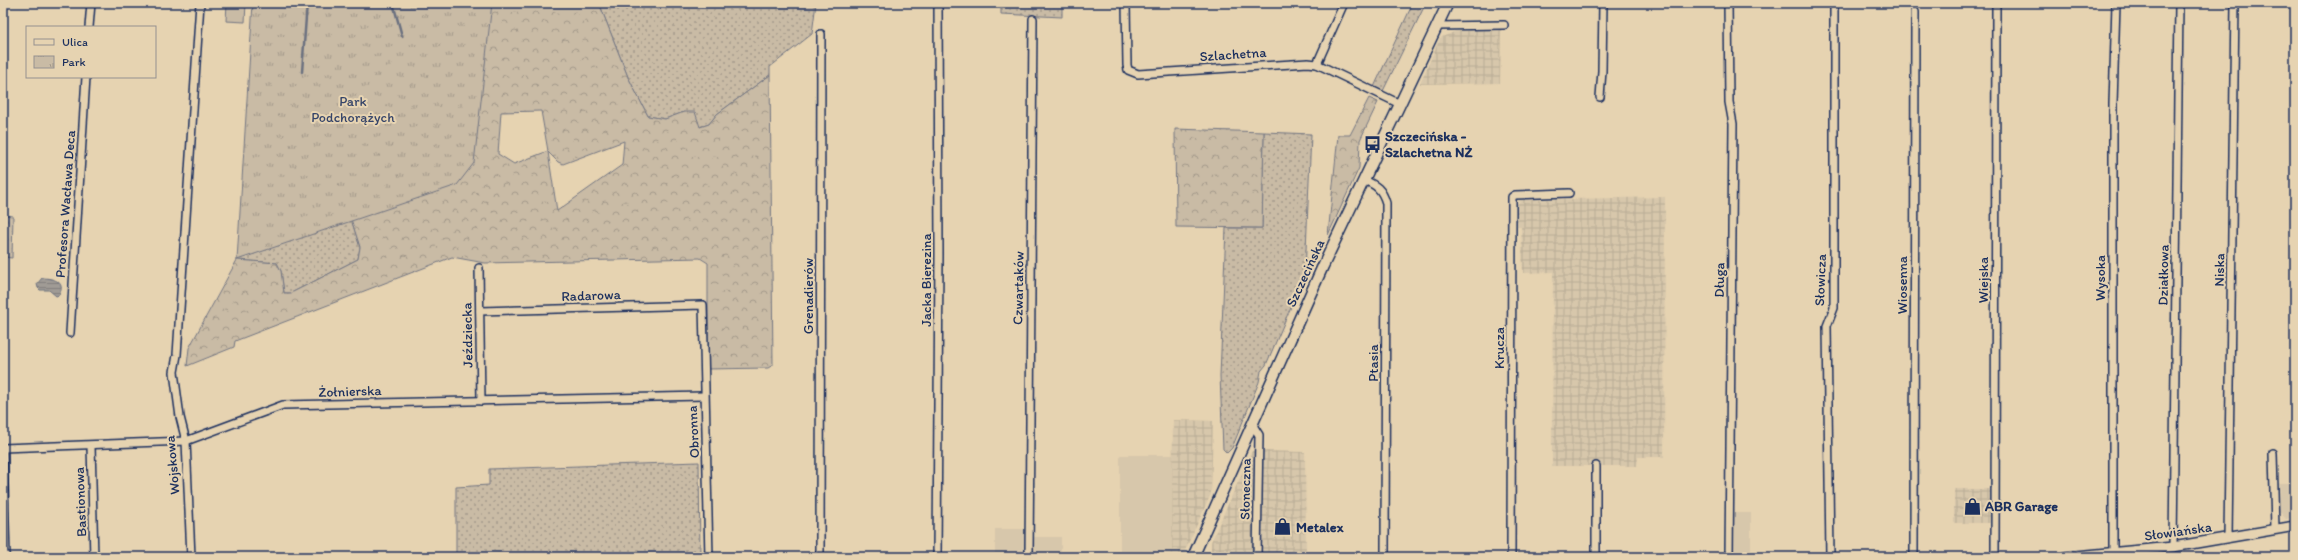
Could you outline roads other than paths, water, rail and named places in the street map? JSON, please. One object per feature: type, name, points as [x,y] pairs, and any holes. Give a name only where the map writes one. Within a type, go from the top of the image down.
[{"type":"main road","name":"Szczecińska","points":[[1193,557],[1252,424],[1364,180],[1448,3]]},
{"type":"street","points":[[89,26],[91,3]]},
{"type":"street","name":"Wojskowa","points":[[191,557],[186,441],[180,417],[174,372],[177,355],[200,3]]},
{"type":"street","name":"Jacka Bierezina","points":[[937,557],[939,262],[938,3]]},
{"type":"street","name":"Szlachetna","points":[[1126,3],[1127,65],[1128,70],[1132,72],[1138,74],[1302,62],[1317,64],[1400,104]]},
{"type":"street","points":[[1317,64],[1344,3]]},
{"type":"street","points":[[1600,97],[1603,3]]},
{"type":"street","name":"Długa","points":[[1728,3],[1729,102],[1733,124],[1729,557]]},
{"type":"street","name":"Słowicza","points":[[1830,557],[1828,326],[1835,300],[1834,3]]},
{"type":"street","name":"Wiejska","points":[[1995,557],[1996,3]]},
{"type":"street","name":"Wysoka","points":[[2113,553],[2113,104],[2116,3]]},
{"type":"street","name":"Działkowa","points":[[2173,546],[2178,3]]},
{"type":"street","name":"Niska","points":[[2228,538],[2236,3]]},
{"type":"street","name":"Wiosenna","points":[[1914,557],[1915,12]]},
{"type":"street","name":"Czwartaków","points":[[1029,557],[1033,19]]},
{"type":"street","points":[[1437,26],[1504,25]]},
{"type":"street","name":"Grenadierów","points":[[820,557],[821,34]]},
{"type":"street","name":"Profesora Wacława Deca","points":[[70,333],[86,78]]},
{"type":"street","name":"Ptasia","points":[[1364,180],[1377,185],[1383,194],[1386,203],[1386,557]]},
{"type":"street","name":"Krucza","points":[[1511,557],[1512,197],[1515,194],[1569,192]]},
{"type":"street","name":"Jeździecka","points":[[479,268],[481,401]]},
{"type":"street","name":"Radarowa","points":[[480,311],[703,305]]},
{"type":"street","name":"Obronna","points":[[703,305],[709,557]]},
{"type":"street","name":"Żołnierska","points":[[3,448],[91,446],[186,441],[283,406],[704,396]]},
{"type":"street","name":"Słoneczna","points":[[1252,424],[1258,431],[1259,436],[1257,557]]},
{"type":"street","name":"Bastionowa","points":[[91,446],[94,557]]},
{"type":"street","points":[[3,448],[6,557]]},
{"type":"street","points":[[2273,453],[2276,529]]},
{"type":"street","points":[[1596,466],[1596,557]]},
{"type":"street","name":"Słowiańska","points":[[2065,557],[2173,546],[2295,526]]},
{"type":"waterway","points":[[302,72],[307,3]]},
{"type":"waterway","points":[[393,3],[402,36]]},
{"type":"place","name":"Szczecińska - Szlachetna NŻ","points":[[1372,144]]},
{"type":"place","name":"ABR Garage","points":[[1972,506]]},
{"type":"place","name":"Metalex","points":[[1283,527]]},
{"type":"park label","name":"Park Podchorążych","points":[[353,110]]}]
